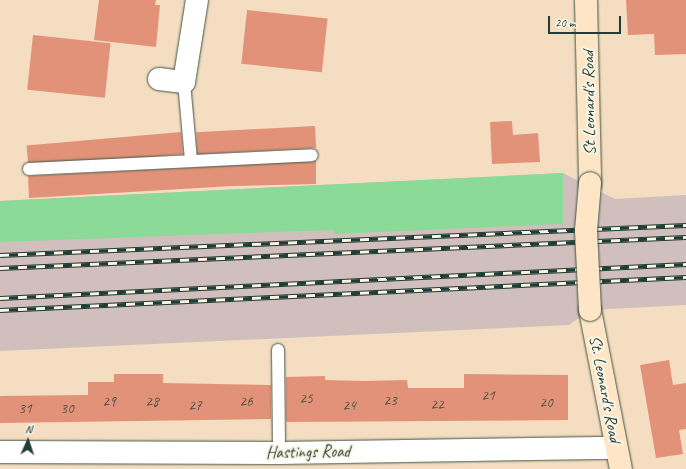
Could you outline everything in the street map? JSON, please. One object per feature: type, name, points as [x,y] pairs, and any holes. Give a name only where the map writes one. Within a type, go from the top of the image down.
[{"type":"street","points":[[159,78],[184,82],[197,0]]},
{"type":"street","name":"St Leonard's Road","points":[[586,0],[590,182],[586,230],[590,310]]},
{"type":"street","name":"St. Leonard's Road","points":[[590,310],[621,469]]},
{"type":"street","name":"Hastings Road","points":[[0,452],[279,453],[616,448]]},
{"type":"lane","points":[[184,82],[191,161]]},
{"type":"lane","points":[[29,169],[312,155]]},
{"type":"lane","points":[[278,350],[279,453]]},
{"type":"shaded area","points":[[563,173],[615,199],[686,195],[686,305],[590,310],[569,325],[0,351],[0,201]]},
{"type":"green space","points":[[563,173],[563,226],[560,224],[334,234],[333,230],[0,242],[0,201]]},
{"type":"building","points":[[99,0],[156,0],[155,5],[160,5],[156,47],[94,40]]},
{"type":"building","points":[[626,0],[686,0],[686,54],[655,55],[654,34],[628,35]]},
{"type":"building","points":[[247,10],[328,18],[322,72],[241,64]]},
{"type":"building","points":[[33,35],[111,43],[105,98],[27,90]]},
{"type":"building","points":[[512,121],[513,135],[538,133],[540,162],[492,164],[490,122]]},
{"type":"building","points":[[315,126],[316,148],[197,154],[196,132]]},
{"type":"building","points":[[181,132],[183,154],[29,167],[27,146]]},
{"type":"building","points":[[316,161],[316,184],[232,186],[29,198],[28,176]]},
{"type":"building","points":[[669,360],[673,385],[686,383],[686,429],[679,430],[683,454],[656,458],[640,365]]},
{"type":"building","points":[[114,374],[163,374],[163,383],[271,385],[271,419],[0,423],[0,396],[88,395],[88,382],[114,382]]},
{"type":"building","points":[[464,374],[568,375],[568,420],[287,422],[286,420],[286,377],[325,376],[325,380],[364,381],[407,380],[408,388],[464,388]]},
{"type":"railway","points":[[0,255],[686,225]]},
{"type":"railway","points":[[0,268],[686,237]]},
{"type":"railway","points":[[0,298],[686,264]]},
{"type":"railway","points":[[0,310],[686,277]]}]
